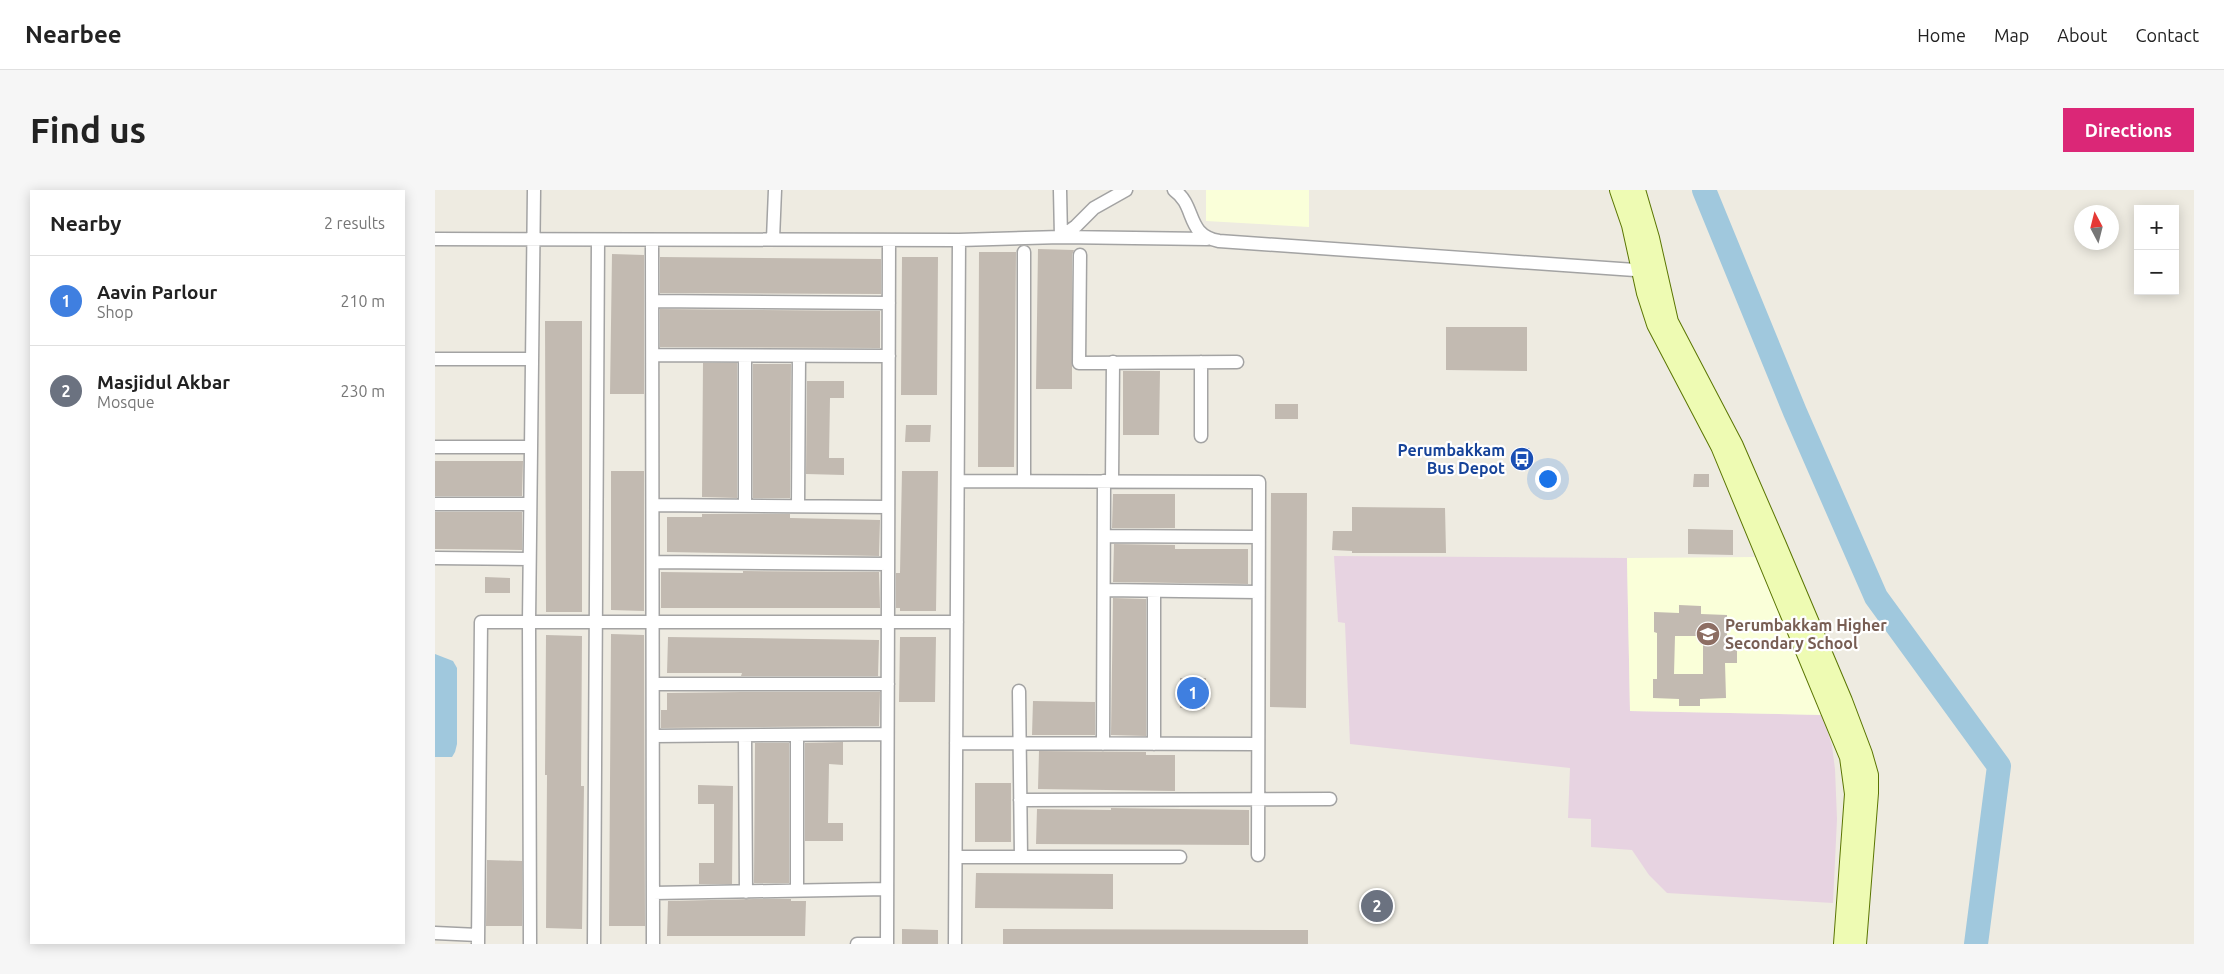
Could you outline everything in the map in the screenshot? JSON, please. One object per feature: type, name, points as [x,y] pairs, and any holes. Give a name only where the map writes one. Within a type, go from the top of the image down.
[{"type":"street","points":[[530,944],[529,559],[534,190]]},
{"type":"street","points":[[773,240],[775,190]]},
{"type":"street","points":[[1060,190],[1061,237]]},
{"type":"street","points":[[1061,237],[1076,226],[1094,208],[1126,190]]},
{"type":"street","points":[[1174,190],[1187,206],[1201,234],[1207,239]]},
{"type":"street","points":[[1619,190],[1669,322],[1734,446],[1835,682],[1863,754],[1869,775],[1869,793],[1857,944]]},
{"type":"street","points":[[1636,190],[1650,238],[1649,271],[1656,324],[1720,446],[1849,758],[1854,794],[1843,944]]},
{"type":"street","points":[[435,239],[959,240],[1061,237],[1207,239],[1649,271]]},
{"type":"street","points":[[594,944],[598,240]]},
{"type":"street","points":[[652,240],[654,562],[653,944]]},
{"type":"street","points":[[857,944],[887,944],[889,240]]},
{"type":"street","points":[[955,944],[959,240]]},
{"type":"street","points":[[1024,252],[1024,481]]},
{"type":"street","points":[[1080,255],[1079,363],[1237,362]]},
{"type":"street","points":[[652,301],[889,303]]},
{"type":"street","points":[[653,355],[889,356]]},
{"type":"street","points":[[745,356],[745,506]]},
{"type":"street","points":[[798,506],[799,356]]},
{"type":"street","points":[[435,359],[531,359]]},
{"type":"street","points":[[1103,744],[1104,536],[1113,362]]},
{"type":"street","points":[[1201,362],[1201,436]]},
{"type":"street","points":[[435,447],[530,447]]},
{"type":"street","points":[[958,480],[1259,482],[1258,855]]},
{"type":"street","points":[[435,504],[530,504]]},
{"type":"street","points":[[653,505],[888,507]]},
{"type":"street","points":[[1104,536],[1258,537]]},
{"type":"street","points":[[435,558],[529,559]]},
{"type":"street","points":[[654,562],[888,564]]},
{"type":"street","points":[[1104,590],[1258,592]]},
{"type":"street","points":[[1154,591],[1154,744]]},
{"type":"street","points":[[435,933],[478,940],[481,622],[957,622]]},
{"type":"street","points":[[654,684],[887,684]]},
{"type":"street","points":[[1019,691],[1021,857]]},
{"type":"street","points":[[653,736],[887,734]]},
{"type":"street","points":[[797,735],[797,891]]},
{"type":"street","points":[[745,736],[746,892]]},
{"type":"street","points":[[956,743],[1258,744]]},
{"type":"street","points":[[1020,800],[1330,799]]},
{"type":"street","points":[[956,858],[1180,857]]},
{"type":"street","points":[[653,893],[887,890]]},
{"type":"shaded area","points":[[1206,190],[1309,190],[1309,227],[1206,221]]},
{"type":"shaded area","points":[[1334,556],[1627,558],[1630,711],[1823,715],[1832,746],[1835,769],[1837,819],[1833,903],[1667,893],[1649,875],[1632,850],[1591,847],[1591,819],[1568,818],[1570,768],[1350,744],[1345,623],[1338,622]]},
{"type":"shaded area","name":"Perumbakkam Higher Secondary School","points":[[1755,557],[1823,715],[1630,711],[1627,558]]},
{"type":"water","points":[[435,654],[453,661],[457,668],[457,744],[452,757],[435,757]]},
{"type":"building","points":[[1038,249],[1074,250],[1072,255],[1072,389],[1036,389]]},
{"type":"building","points":[[979,252],[1016,252],[1014,467],[978,467]]},
{"type":"building","points":[[612,254],[644,255],[644,394],[610,394]]},
{"type":"building","points":[[660,257],[881,259],[881,294],[660,293]]},
{"type":"building","points":[[902,257],[938,257],[937,395],[901,395]]},
{"type":"building","points":[[660,309],[880,311],[880,348],[660,347]]},
{"type":"building","points":[[545,321],[582,321],[582,612],[546,612]]},
{"type":"building","points":[[1446,327],[1527,327],[1527,371],[1446,370]]},
{"type":"building","points":[[703,363],[737,363],[737,498],[702,497]]},
{"type":"building","points":[[753,364],[791,364],[790,498],[753,498]]},
{"type":"building","points":[[1123,371],[1160,371],[1159,435],[1123,435]]},
{"type":"building","points":[[807,381],[844,381],[844,398],[830,398],[829,458],[844,458],[844,475],[806,474]]},
{"type":"building","points":[[1275,404],[1298,404],[1298,419],[1275,419]]},
{"type":"building","points":[[906,425],[931,425],[930,442],[905,442]]},
{"type":"building","points":[[435,461],[523,461],[522,496],[435,496]]},
{"type":"building","points":[[611,471],[644,471],[644,611],[611,610]]},
{"type":"building","points":[[902,471],[938,471],[936,611],[900,611],[900,608],[896,608],[896,573],[900,573]]},
{"type":"building","points":[[1694,474],[1709,474],[1709,487],[1693,487]]},
{"type":"building","points":[[1271,493],[1307,493],[1306,708],[1270,707]]},
{"type":"building","points":[[1113,494],[1175,494],[1175,528],[1112,528]]},
{"type":"building","points":[[1352,507],[1445,508],[1446,553],[1352,553],[1352,551],[1332,550],[1333,531],[1352,531]]},
{"type":"building","points":[[435,512],[522,512],[522,550],[435,549]]},
{"type":"building","points":[[702,514],[790,514],[790,518],[880,520],[879,556],[667,552],[667,517],[702,517]]},
{"type":"building","points":[[1688,529],[1733,530],[1733,555],[1688,554]]},
{"type":"building","points":[[1114,544],[1175,545],[1175,549],[1248,549],[1248,584],[1113,582]]},
{"type":"building","points":[[743,571],[879,572],[880,608],[661,608],[661,572],[743,573]]},
{"type":"building","points":[[485,577],[510,578],[510,593],[485,593]]},
{"type":"building","points":[[1113,598],[1146,599],[1146,736],[1111,735]]},
{"type":"building","points":[[1679,605],[1701,606],[1701,614],[1727,615],[1727,649],[1737,650],[1737,663],[1725,663],[1726,698],[1700,699],[1700,706],[1679,706],[1679,699],[1653,698],[1653,679],[1657,679],[1657,633],[1654,632],[1654,612],[1679,613]],"holes":[[[1675,636],[1703,636],[1703,674],[1674,674]]]},
{"type":"building","points":[[611,634],[644,635],[645,926],[609,926]]},
{"type":"building","points":[[546,635],[582,636],[581,786],[584,786],[582,929],[546,928]]},
{"type":"building","points":[[668,637],[879,640],[878,676],[741,676],[742,673],[667,673]]},
{"type":"building","points":[[900,637],[936,637],[935,702],[899,702]]},
{"type":"building","points":[[1180,678],[1206,678],[1205,709],[1180,708]]},
{"type":"building","points":[[880,692],[879,726],[661,728],[661,710],[667,710],[667,693]]},
{"type":"building","points":[[1033,701],[1095,702],[1095,735],[1032,735]]},
{"type":"building","points":[[843,742],[843,765],[829,764],[828,823],[843,823],[843,841],[805,841],[805,743]]},
{"type":"building","points":[[755,743],[789,743],[789,883],[754,883]]},
{"type":"building","points":[[1039,751],[1146,752],[1146,755],[1175,755],[1175,791],[1038,789]]},
{"type":"building","points":[[975,783],[1011,783],[1011,842],[975,842]]},
{"type":"building","points":[[698,785],[733,786],[732,884],[699,884],[699,863],[714,863],[714,804],[698,804]]},
{"type":"building","points":[[1111,808],[1249,810],[1249,845],[1036,844],[1037,809],[1111,810]]},
{"type":"building","points":[[487,860],[522,861],[522,926],[486,926]]},
{"type":"building","points":[[976,873],[1113,874],[1113,909],[975,908]]},
{"type":"building","points":[[1391,895],[1393,915],[1369,917],[1368,910],[1360,908],[1365,898]]},
{"type":"building","points":[[754,899],[806,901],[805,936],[667,936],[668,901]]},
{"type":"building","points":[[902,929],[938,930],[938,944],[902,944]]},
{"type":"building","points":[[1003,929],[1308,930],[1308,944],[1003,944]]},
{"type":"waterway","points":[[1704,190],[1795,412],[1876,597],[1999,766],[1976,944]]},
{"type":"place","name":"Perumbakkam Bus Depot","points":[[1522,459]]},
{"type":"place","name":"Perumbakkam Higher Secondary School","points":[[1708,634]]},
{"type":"place","name":"Aavin Parlour","points":[[1193,693]]},
{"type":"place","name":"Masjidul Akbar","points":[[1377,906]]}]
